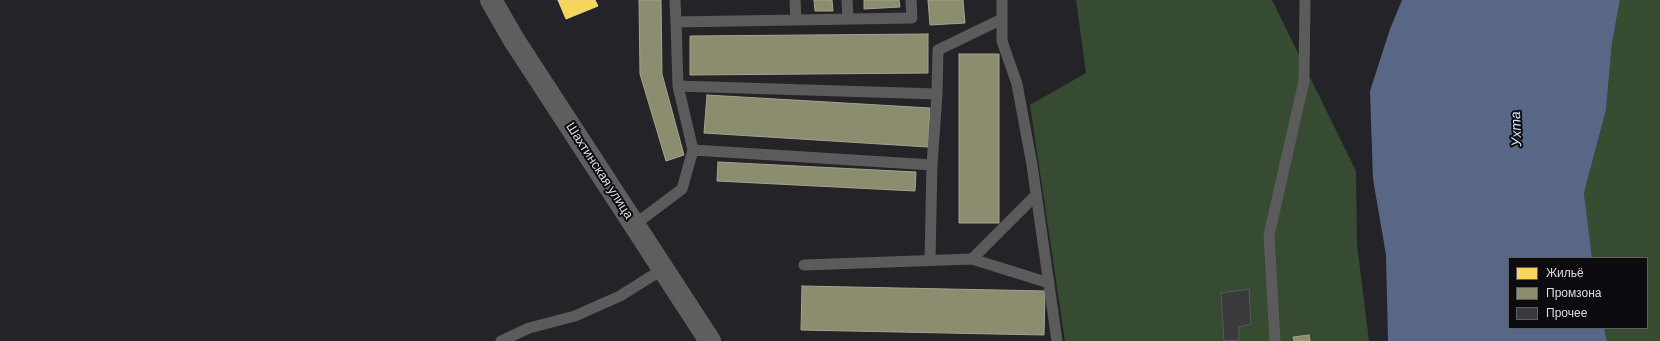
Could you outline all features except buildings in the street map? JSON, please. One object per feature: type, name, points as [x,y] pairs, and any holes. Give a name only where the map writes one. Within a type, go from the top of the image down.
[{"type":"street","name":"Шахтинская улица","points":[[491,0],[514,40],[710,341]]},
{"type":"lane","points":[[634,224],[682,189],[693,150],[678,86],[675,0]]},
{"type":"lane","points":[[795,0],[796,20]]},
{"type":"lane","points":[[847,0],[848,19]]},
{"type":"lane","points":[[676,22],[912,18],[911,0]]},
{"type":"lane","points":[[1002,0],[1002,41],[1017,84],[1036,195],[1057,341]]},
{"type":"lane","points":[[1275,341],[1269,236],[1304,81],[1306,0]]},
{"type":"lane","points":[[930,260],[932,165],[938,50],[1002,19]]},
{"type":"lane","points":[[678,86],[936,94]]},
{"type":"lane","points":[[693,150],[932,165]]},
{"type":"lane","points":[[972,259],[1036,195]]},
{"type":"lane","points":[[804,265],[972,259],[1049,283]]},
{"type":"lane","points":[[501,341],[529,328],[575,316],[620,296],[663,269]]},
{"type":"green space","points":[[1076,0],[1272,0],[1356,171],[1357,244],[1369,341],[1065,341],[1030,105],[1086,73]]},
{"type":"green space","points":[[1620,0],[1660,0],[1660,341],[1607,341],[1604,329],[1648,329],[1648,257],[1592,257],[1584,193],[1606,110],[1612,43]]},
{"type":"water","name":"Ухта","points":[[1402,0],[1620,0],[1612,43],[1606,110],[1584,193],[1592,257],[1508,257],[1508,329],[1604,329],[1607,341],[1388,341],[1386,255],[1373,179],[1370,91],[1390,29]]}]
